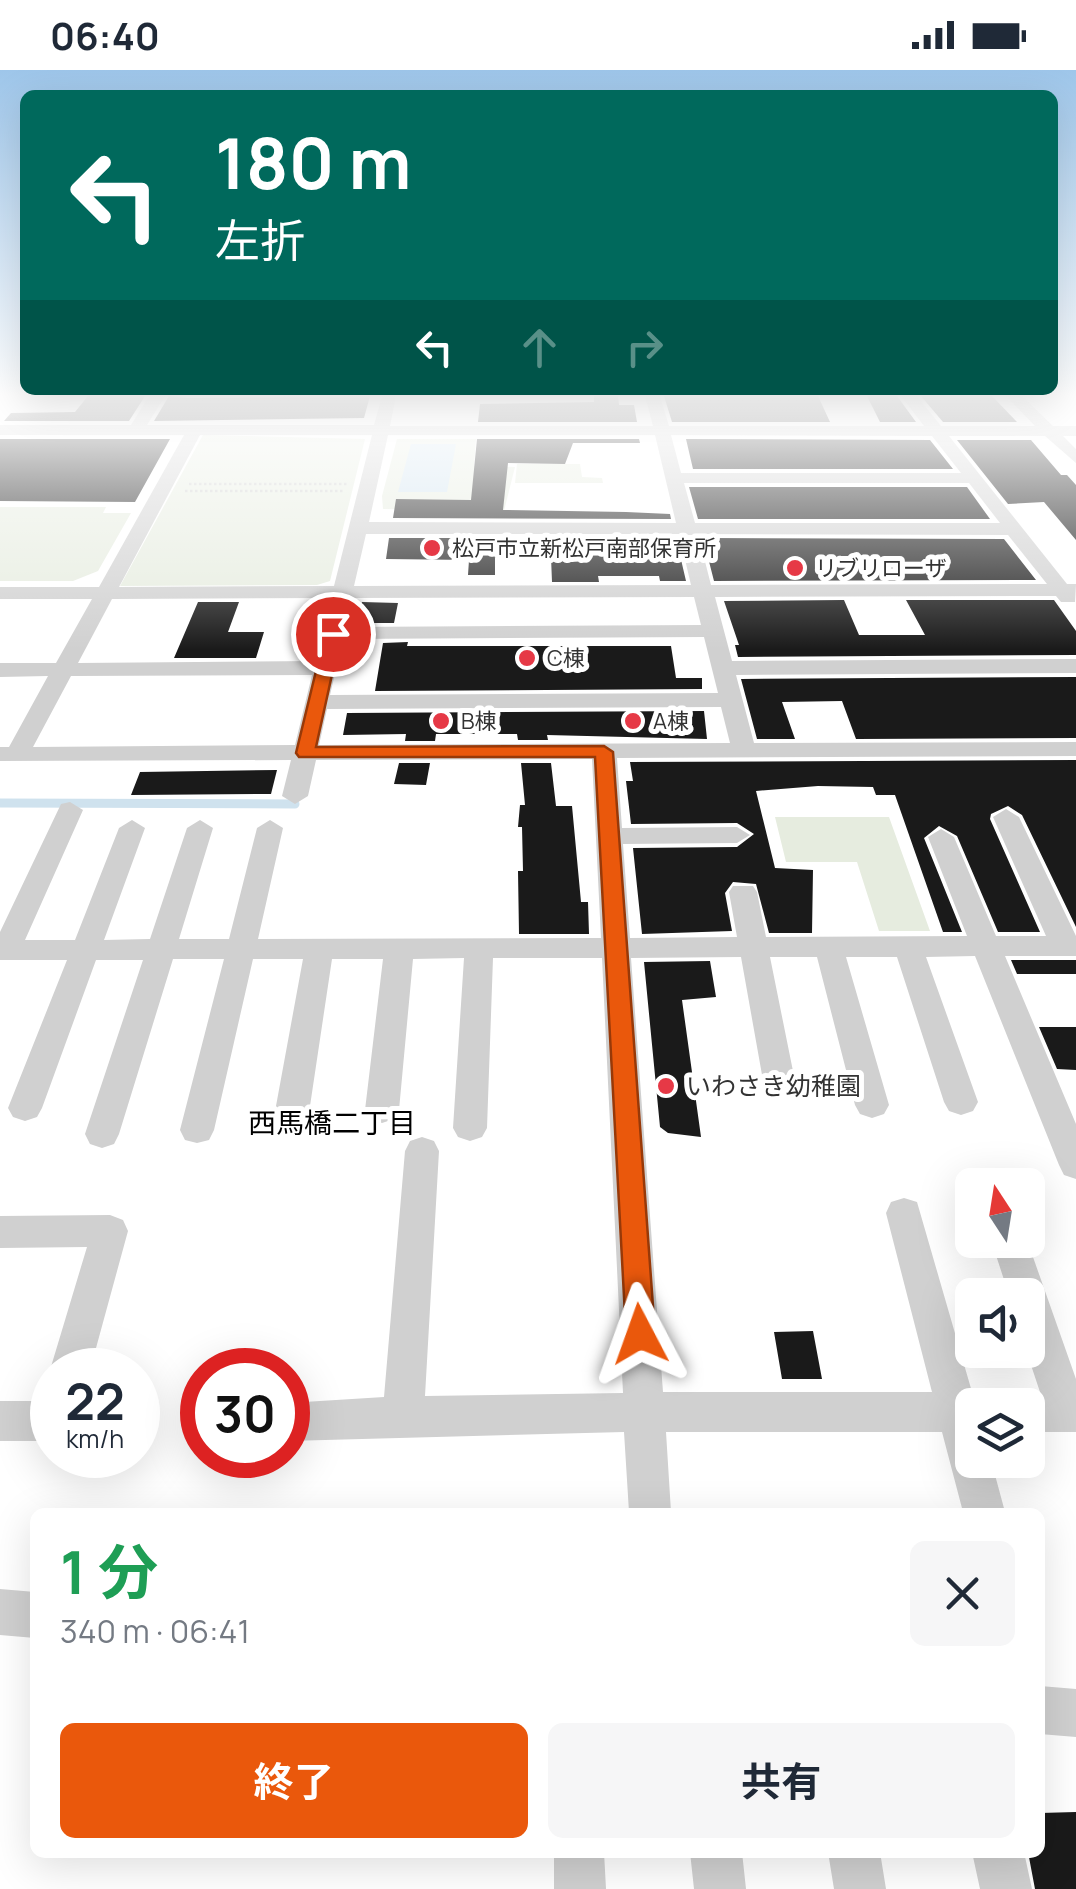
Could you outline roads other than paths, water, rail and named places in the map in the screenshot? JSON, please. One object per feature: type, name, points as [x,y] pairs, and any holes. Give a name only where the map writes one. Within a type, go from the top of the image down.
[{"type":"street","points":[[9,754],[64,670],[168,481]]},
{"type":"street","points":[[295,796],[369,481]]},
{"type":"street","points":[[675,481],[744,751]]},
{"type":"street","points":[[974,481],[1068,590],[1076,608]]},
{"type":"street","points":[[358,528],[1013,528]]},
{"type":"street","points":[[0,593],[1068,590]]},
{"type":"street","points":[[333,634],[713,631]]},
{"type":"street","points":[[723,668],[1076,666]]},
{"type":"street","points":[[0,670],[325,668]]},
{"type":"street","points":[[524,674],[524,701]]},
{"type":"street","points":[[327,702],[731,700]]},
{"type":"street","points":[[9,754],[1076,750]]},
{"type":"street","points":[[604,752],[650,1508]]},
{"type":"street","points":[[70,810],[3,950],[1070,946],[1006,817]]},
{"type":"street","points":[[25,1108],[132,828]]},
{"type":"street","points":[[102,1134],[200,828]]},
{"type":"street","points":[[197,1130],[270,828]]},
{"type":"street","points":[[610,836],[737,835]]},
{"type":"street","points":[[941,837],[1076,1165]]},
{"type":"street","points":[[743,892],[780,1086]]},
{"type":"street","points":[[829,947],[872,1104]]},
{"type":"street","points":[[908,947],[961,1102]]},
{"type":"street","points":[[470,1128],[480,949]]},
{"type":"street","points":[[293,1106],[320,950]]},
{"type":"street","points":[[382,1110],[400,950]]},
{"type":"street","points":[[403,1415],[422,1151]]},
{"type":"street","points":[[904,1213],[958,1388]]},
{"type":"street","points":[[0,1232],[110,1231],[76,1348]]},
{"type":"street","points":[[1014,1258],[1057,1412]]},
{"type":"street","points":[[310,1421],[403,1415],[955,1412]]},
{"type":"street","points":[[0,1421],[30,1421]]},
{"type":"street","points":[[978,1478],[983,1508]]},
{"type":"street","points":[[0,1612],[30,1615]]},
{"type":"street","points":[[1045,1711],[1076,1714]]},
{"type":"street","points":[[717,1858],[720,1889]]},
{"type":"street","points":[[855,1858],[860,1889]]},
{"type":"street","points":[[999,1858],[1006,1889]]},
{"type":"water","points":[[401,481],[449,481],[447,492],[398,492]]},
{"type":"waterway","points":[[0,803],[295,804]]},
{"type":"place","name":"松戸市立新松戸南部保育所","points":[[432,548]]},
{"type":"place","name":"リブリローザ","points":[[795,568]]},
{"type":"place","name":"C棟","points":[[527,658]]},
{"type":"place","name":"B棟","points":[[441,721]]},
{"type":"place","name":"A棟","points":[[633,721]]},
{"type":"place","name":"いわさき幼稚園","points":[[666,1086]]},
{"type":"district","name":"西馬橋二丁目","points":[[332,1123]]}]
